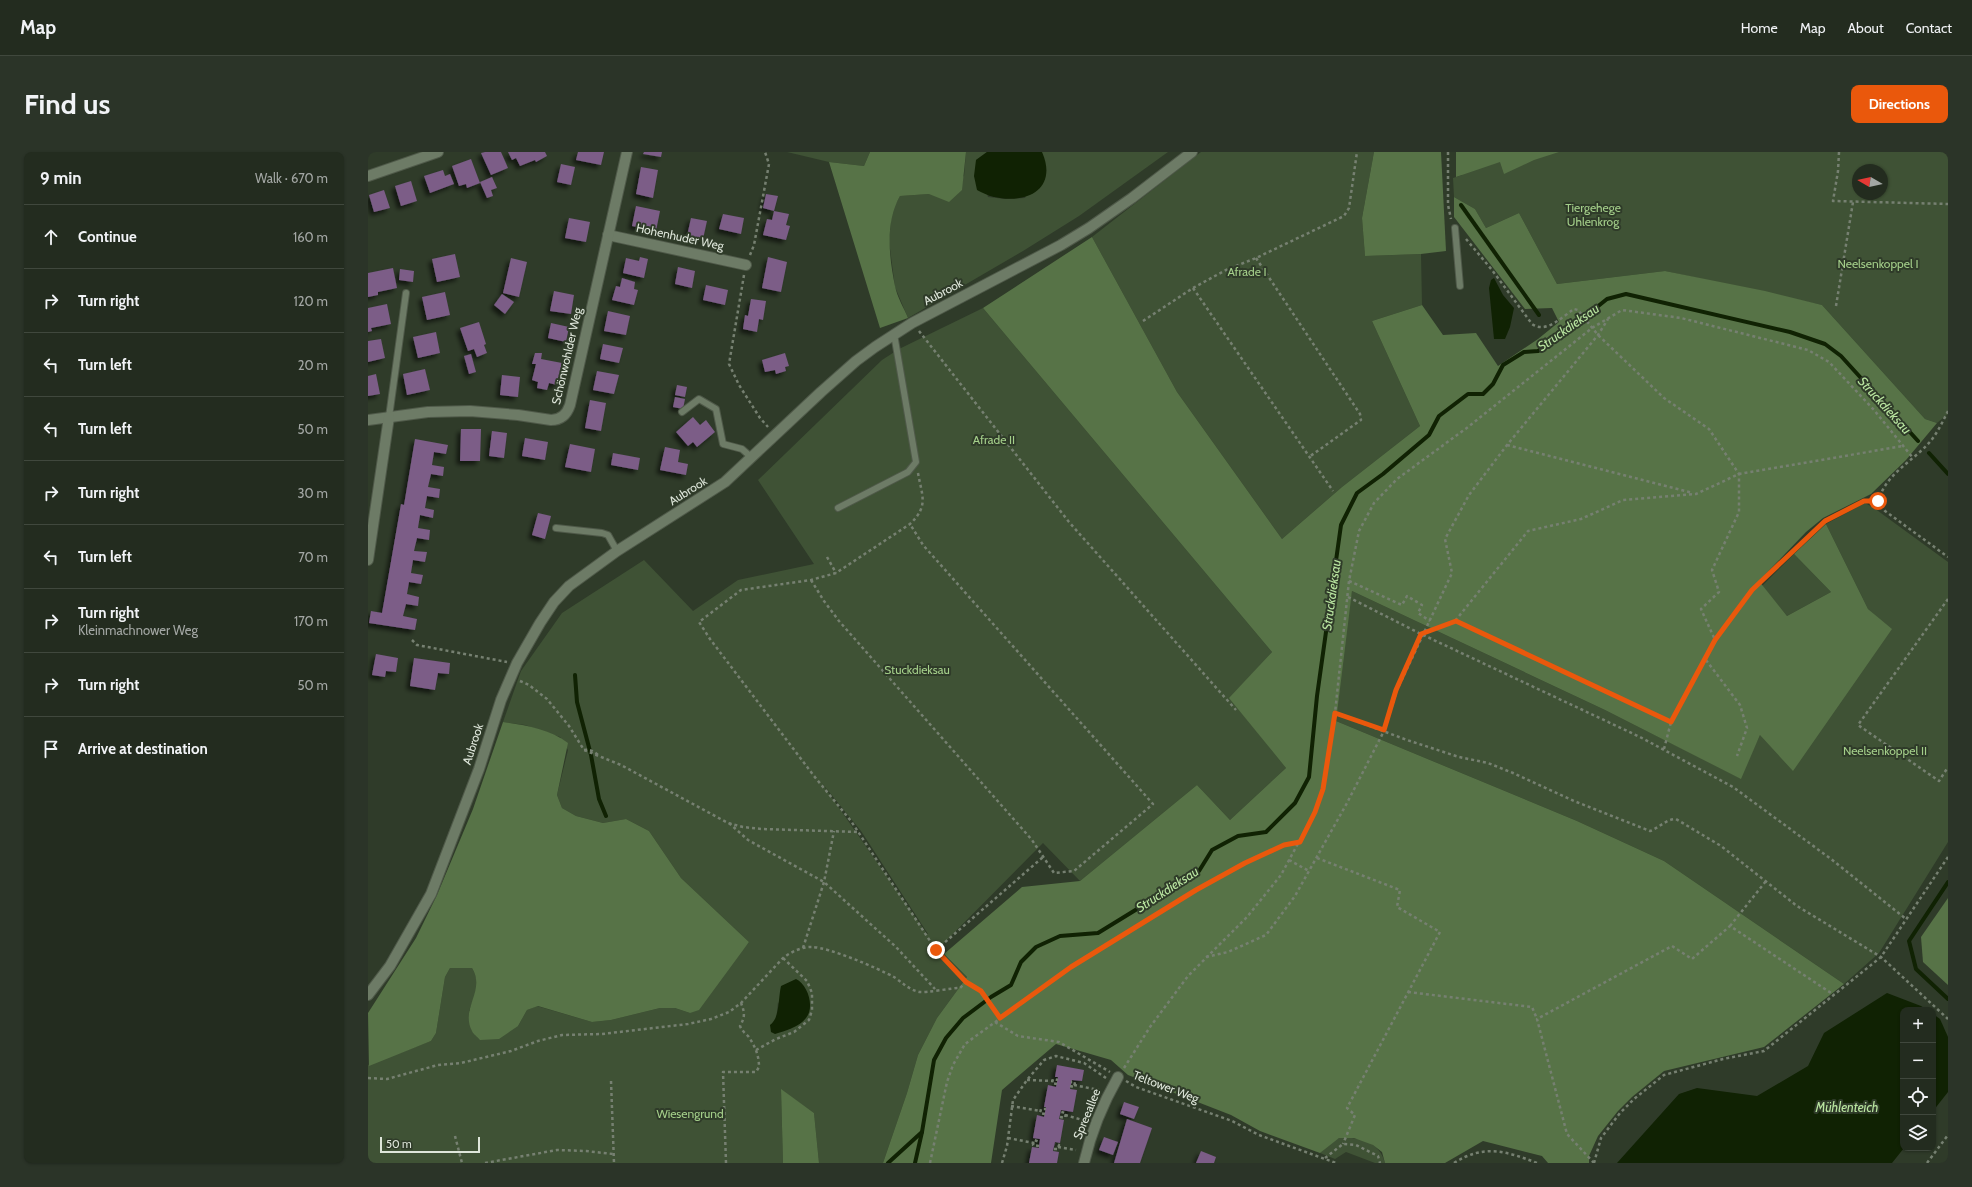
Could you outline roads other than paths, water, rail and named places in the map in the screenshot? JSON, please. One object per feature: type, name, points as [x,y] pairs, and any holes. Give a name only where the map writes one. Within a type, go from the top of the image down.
[{"type":"street","points":[[368,176],[438,152]]},
{"type":"street","name":"Schönwohlder Weg","points":[[368,420],[428,412],[462,411],[494,412],[551,420],[556,420],[563,417],[570,405],[626,152]]},
{"type":"street","name":"Aubrook","points":[[368,995],[390,966],[431,894],[479,769],[501,700],[526,646],[554,602],[568,586],[617,551],[717,488],[856,360],[912,323],[1061,245],[1089,228],[1132,198],[1192,152]]},
{"type":"street","name":"Hohenhuder Weg","points":[[608,235],[746,265]]},
{"type":"street","points":[[368,560],[389,417]]},
{"type":"street","name":"Spreeallee","points":[[1084,1163],[1095,1124],[1108,1094],[1118,1077]]},
{"type":"lane","points":[[1456,228],[1460,286]]},
{"type":"lane","points":[[389,417],[406,293]]},
{"type":"lane","points":[[838,508],[908,472],[916,462],[894,334]]},
{"type":"lane","points":[[682,412],[699,399],[716,409],[723,444],[742,448],[751,457]]},
{"type":"lane","points":[[556,528],[602,532],[608,536],[617,551]]},
{"type":"water","points":[[987,152],[1042,152],[1046,168],[1045,180],[1039,189],[1029,195],[1017,198],[1003,199],[990,196],[977,190],[974,176],[976,160]]},
{"type":"water","points":[[1494,278],[1503,295],[1514,308],[1510,327],[1505,339],[1494,339],[1489,288],[1491,280]]},
{"type":"water","points":[[796,979],[807,991],[810,1002],[809,1013],[800,1024],[775,1034],[771,1032],[770,1025],[776,1018],[781,986]]},
{"type":"water","name":"Mühlenteich","points":[[1887,993],[1922,1007],[1900,1007],[1900,1151],[1902,1151],[1892,1163],[1617,1163],[1679,1094],[1697,1088],[1757,1096],[1808,1066],[1824,1033]]},
{"type":"water","points":[[1936,1016],[1940,1019],[1948,1037],[1948,1092],[1936,1107]]},
{"type":"waterway","points":[[1461,205],[1539,315]]},
{"type":"waterway","name":"Struckdieksau","points":[[888,1163],[922,1132],[934,1060],[946,1038],[963,1018],[991,997],[1011,985],[1021,962],[1036,947],[1060,936],[1098,933],[1199,871],[1212,850],[1238,836],[1266,832],[1295,803],[1309,777],[1317,696],[1341,525],[1357,493],[1383,474],[1429,435],[1439,416],[1468,394],[1483,394],[1493,384],[1503,365],[1524,352],[1538,351],[1556,340],[1607,299],[1626,294],[1790,332],[1825,344],[1841,356],[1918,441]]},
{"type":"waterway","name":"Struckdieksau","points":[[1929,453],[1948,474]]},
{"type":"waterway","points":[[575,675],[577,702],[591,755],[599,799],[606,816]]},
{"type":"waterway","name":"Struckdieksau","points":[[1948,882],[1909,941],[1916,969],[1948,999]]},
{"type":"waterway","points":[[915,1163],[922,1132]]},
{"type":"park label","name":"Tiergehege Uhlenkrog","points":[[1593,215]]},
{"type":"park label","name":"Neelsenkoppel I","points":[[1878,264]]},
{"type":"park label","name":"Afrade I","points":[[1247,272]]},
{"type":"park label","name":"Afrade II","points":[[994,440]]},
{"type":"park label","name":"Stuckdieksau","points":[[917,670]]},
{"type":"park label","name":"Neelsenkoppel II","points":[[1885,751]]},
{"type":"park label","name":"Wiesengrund","points":[[690,1114]]}]
